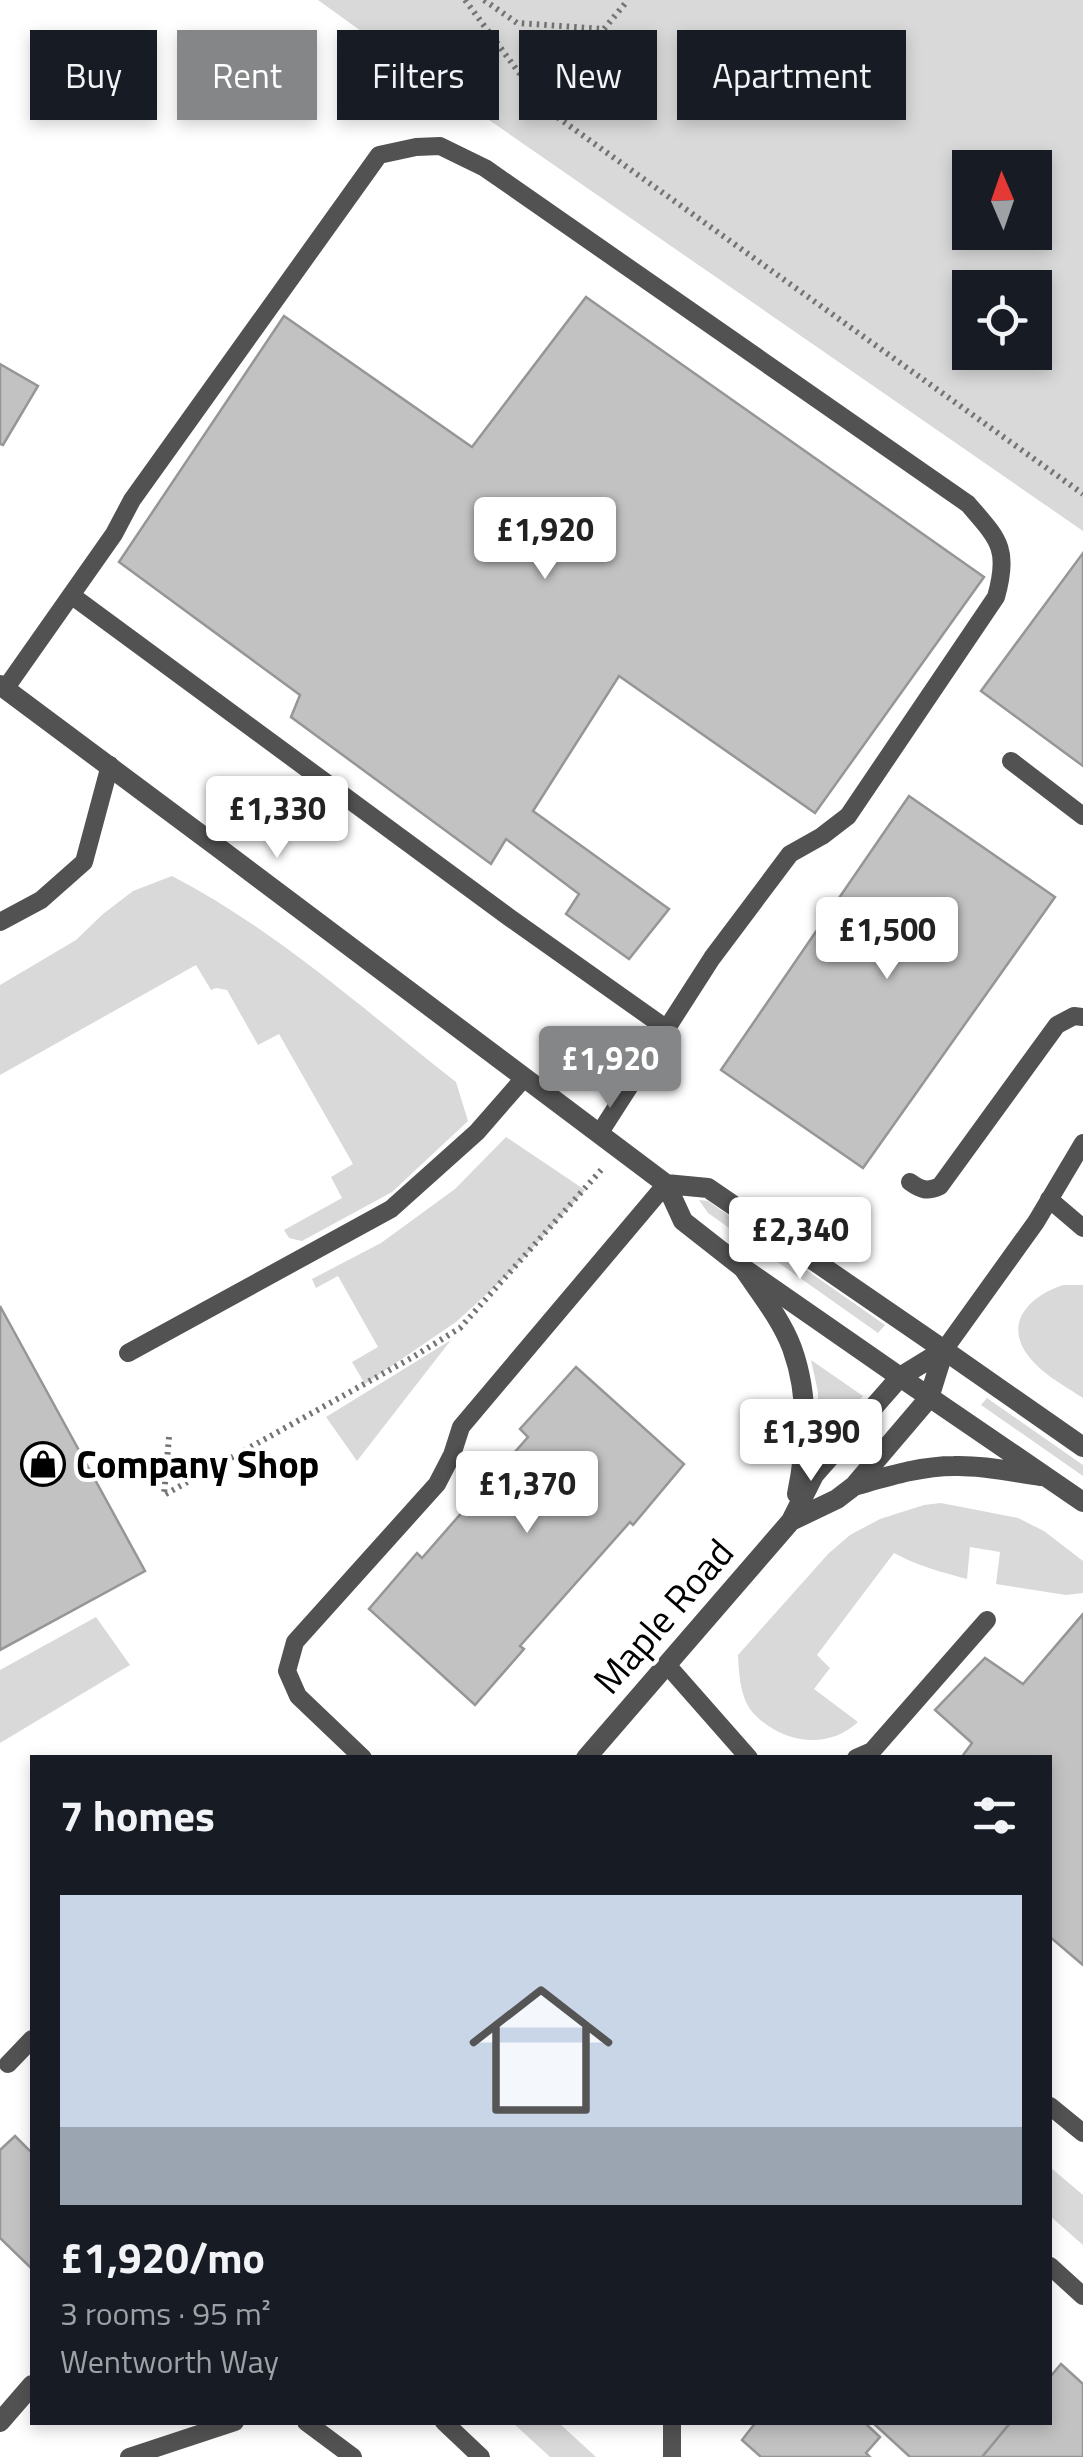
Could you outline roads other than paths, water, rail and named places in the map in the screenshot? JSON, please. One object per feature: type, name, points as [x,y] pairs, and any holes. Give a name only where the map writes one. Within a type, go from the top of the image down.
[{"type":"street","points":[[3,687],[666,1184],[683,1221],[743,1268],[1083,1502]]},
{"type":"street","points":[[666,1184],[708,1188],[1083,1447]]},
{"type":"street","points":[[743,1268],[792,1346],[802,1385],[806,1427],[792,1520]]},
{"type":"street","name":"Maple Road","points":[[589,1755],[792,1520],[814,1475],[900,1377],[944,1350]]},
{"type":"street","name":"Maple Road","points":[[792,1520],[837,1499],[854,1486],[929,1398],[944,1350]]},
{"type":"street","points":[[854,1486],[917,1470],[953,1466],[1048,1477]]},
{"type":"street","points":[[2,2415],[30,2387]]},
{"type":"lane","points":[[3,687],[379,155],[416,147],[440,146],[485,168],[968,504],[999,540],[1002,575],[996,596],[848,816],[790,854],[712,958],[599,1134]]},
{"type":"lane","points":[[71,595],[667,1029]]},
{"type":"lane","points":[[1012,761],[1083,816]]},
{"type":"lane","points":[[0,922],[41,900],[84,862],[110,765]]},
{"type":"lane","points":[[910,1182],[921,1190],[940,1186],[1057,1025],[1074,1016],[1083,1017]]},
{"type":"lane","points":[[128,1353],[390,1209],[476,1132],[524,1078]]},
{"type":"lane","points":[[944,1350],[1036,1222],[1083,1143]]},
{"type":"lane","points":[[359,1755],[298,1696],[288,1671],[295,1642],[437,1484],[461,1426],[666,1184]]},
{"type":"lane","points":[[1049,1199],[1083,1228]]},
{"type":"lane","points":[[863,1755],[872,1751],[987,1620]]},
{"type":"lane","points":[[668,1666],[746,1755]]},
{"type":"lane","points":[[8,2064],[30,2040]]},
{"type":"lane","points":[[1052,2108],[1083,2133]]},
{"type":"lane","points":[[1052,2268],[1083,2296]]},
{"type":"lane","points":[[129,2457],[226,2425]]},
{"type":"lane","points":[[310,2425],[353,2457]]},
{"type":"lane","points":[[447,2425],[481,2457]]},
{"type":"lane","points":[[672,2425],[672,2457]]},
{"type":"place","name":"Company Shop","points":[[43,1464]]}]
